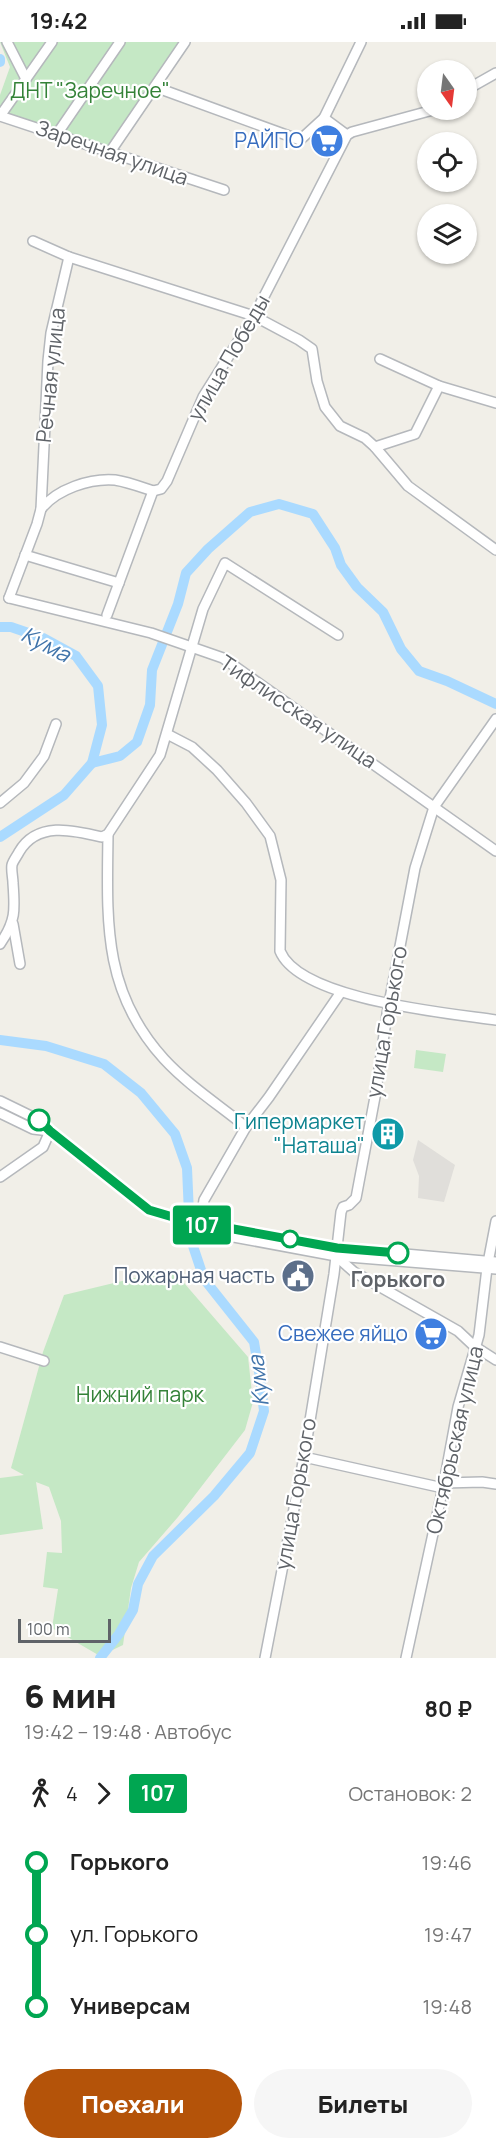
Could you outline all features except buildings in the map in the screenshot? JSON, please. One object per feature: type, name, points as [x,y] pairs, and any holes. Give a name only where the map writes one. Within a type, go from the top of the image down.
[{"type":"street","points":[[7,42],[26,79]]},
{"type":"street","points":[[0,116],[52,42]]},
{"type":"street","points":[[57,134],[120,42]]},
{"type":"street","points":[[110,152],[185,42]]},
{"type":"street","points":[[155,87],[300,140],[324,118],[361,42]]},
{"type":"street","points":[[477,84],[496,73]]},
{"type":"street","points":[[324,118],[349,133],[417,114]]},
{"type":"street","name":"Заречная улица","points":[[0,116],[224,190]]},
{"type":"street","name":"улица Победы","points":[[107,615],[153,490],[161,489],[167,481],[202,397],[254,316],[349,133]]},
{"type":"street","points":[[33,241],[69,257],[254,316],[299,340],[312,349],[317,381],[326,407],[340,426],[365,438],[408,486],[496,550]]},
{"type":"street","name":"Речная улица","points":[[4,601],[25,555],[41,509],[51,333],[69,257]]},
{"type":"street","points":[[380,359],[439,386],[496,403]]},
{"type":"street","points":[[375,447],[415,434],[439,386]]},
{"type":"street","points":[[41,509],[47,501],[59,493],[91,482],[117,480],[153,490]]},
{"type":"street","points":[[25,555],[119,583]]},
{"type":"street","points":[[20,964],[13,924],[12,865],[24,845],[39,833],[54,829],[102,837],[108,834],[160,755],[203,609],[225,562],[338,636]]},
{"type":"street","name":"Тифлисская улица","points":[[4,601],[151,633],[223,658],[496,851]]},
{"type":"street","name":"улица Горького","points":[[265,1658],[304,1457],[343,1207],[356,1198],[415,868],[434,807],[492,733],[496,718]]},
{"type":"street","points":[[0,803],[24,783],[44,756],[56,724]]},
{"type":"street","points":[[167,734],[192,747],[217,770],[246,803],[270,836],[280,880],[280,951],[285,963],[304,975],[341,992],[389,1005],[496,1020]]},
{"type":"street","points":[[108,834],[110,945],[118,981],[130,1013],[164,1059],[184,1078],[246,1126]]},
{"type":"street","points":[[0,944],[13,924]]},
{"type":"street","points":[[200,1225],[204,1200],[246,1126],[269,1097],[341,992]]},
{"type":"street","points":[[0,1101],[39,1120],[149,1210],[200,1225],[212,1233],[336,1252],[492,1265]]},
{"type":"street","points":[[0,1113],[33,1129],[50,1131]]},
{"type":"street","points":[[0,1178],[43,1147],[50,1131]]},
{"type":"street","name":"Октябрьская улица","points":[[406,1658],[444,1485],[458,1407],[476,1347],[492,1265],[496,1221]]},
{"type":"street","points":[[336,1252],[354,1272],[458,1331],[496,1360]]},
{"type":"street","points":[[0,1347],[44,1361]]},
{"type":"street","points":[[304,1457],[444,1485],[482,1482],[496,1484]]},
{"type":"shaded area","points":[[418,1140],[455,1165],[444,1202],[418,1198],[419,1176],[413,1160]]},
{"type":"green space","name":"ДНТ \"Заречное\"","points":[[0,42],[189,42],[109,149],[0,113],[0,95],[10,67]]},
{"type":"green space","points":[[416,1050],[446,1054],[443,1072],[414,1068]]},
{"type":"green space","name":"Нижний парк","points":[[172,1269],[248,1357],[253,1402],[245,1430],[178,1517],[139,1562],[131,1588],[123,1645],[100,1656],[52,1628],[58,1589],[43,1587],[47,1552],[62,1553],[61,1521],[49,1487],[36,1482],[43,1529],[0,1535],[0,1478],[24,1475],[11,1468],[43,1352],[64,1295]]},
{"type":"waterway","points":[[92,763],[120,756],[137,742],[150,705],[152,670],[178,604],[186,573],[208,549],[250,512],[279,504],[313,514],[335,548],[341,565],[357,587],[383,612],[401,649],[419,671],[447,681],[496,704]]},
{"type":"waterway","name":"Кума","points":[[0,627],[11,627],[43,638],[76,656],[98,686],[102,725],[92,763],[64,795],[0,837]]},
{"type":"waterway","name":"Кума","points":[[0,1040],[46,1046],[104,1064],[141,1093],[175,1134],[187,1168],[190,1237],[204,1279],[254,1342],[260,1378],[264,1411],[250,1453],[214,1496],[153,1556],[138,1584],[133,1610],[119,1634],[100,1658]]},
{"type":"bus line","name":"107","points":[[39,1120],[149,1210],[200,1225],[217,1226],[337,1248],[398,1253]]},
{"type":"place","name":"РАЙПО","points":[[327,141]]},
{"type":"place","name":"Гипермаркет \"Наташа\"","points":[[388,1134]]},
{"type":"place","name":"Горького","points":[[398,1253]]},
{"type":"place","name":"Пожарная часть","points":[[298,1276]]},
{"type":"place","name":"Свежее яйцо","points":[[431,1334]]}]
